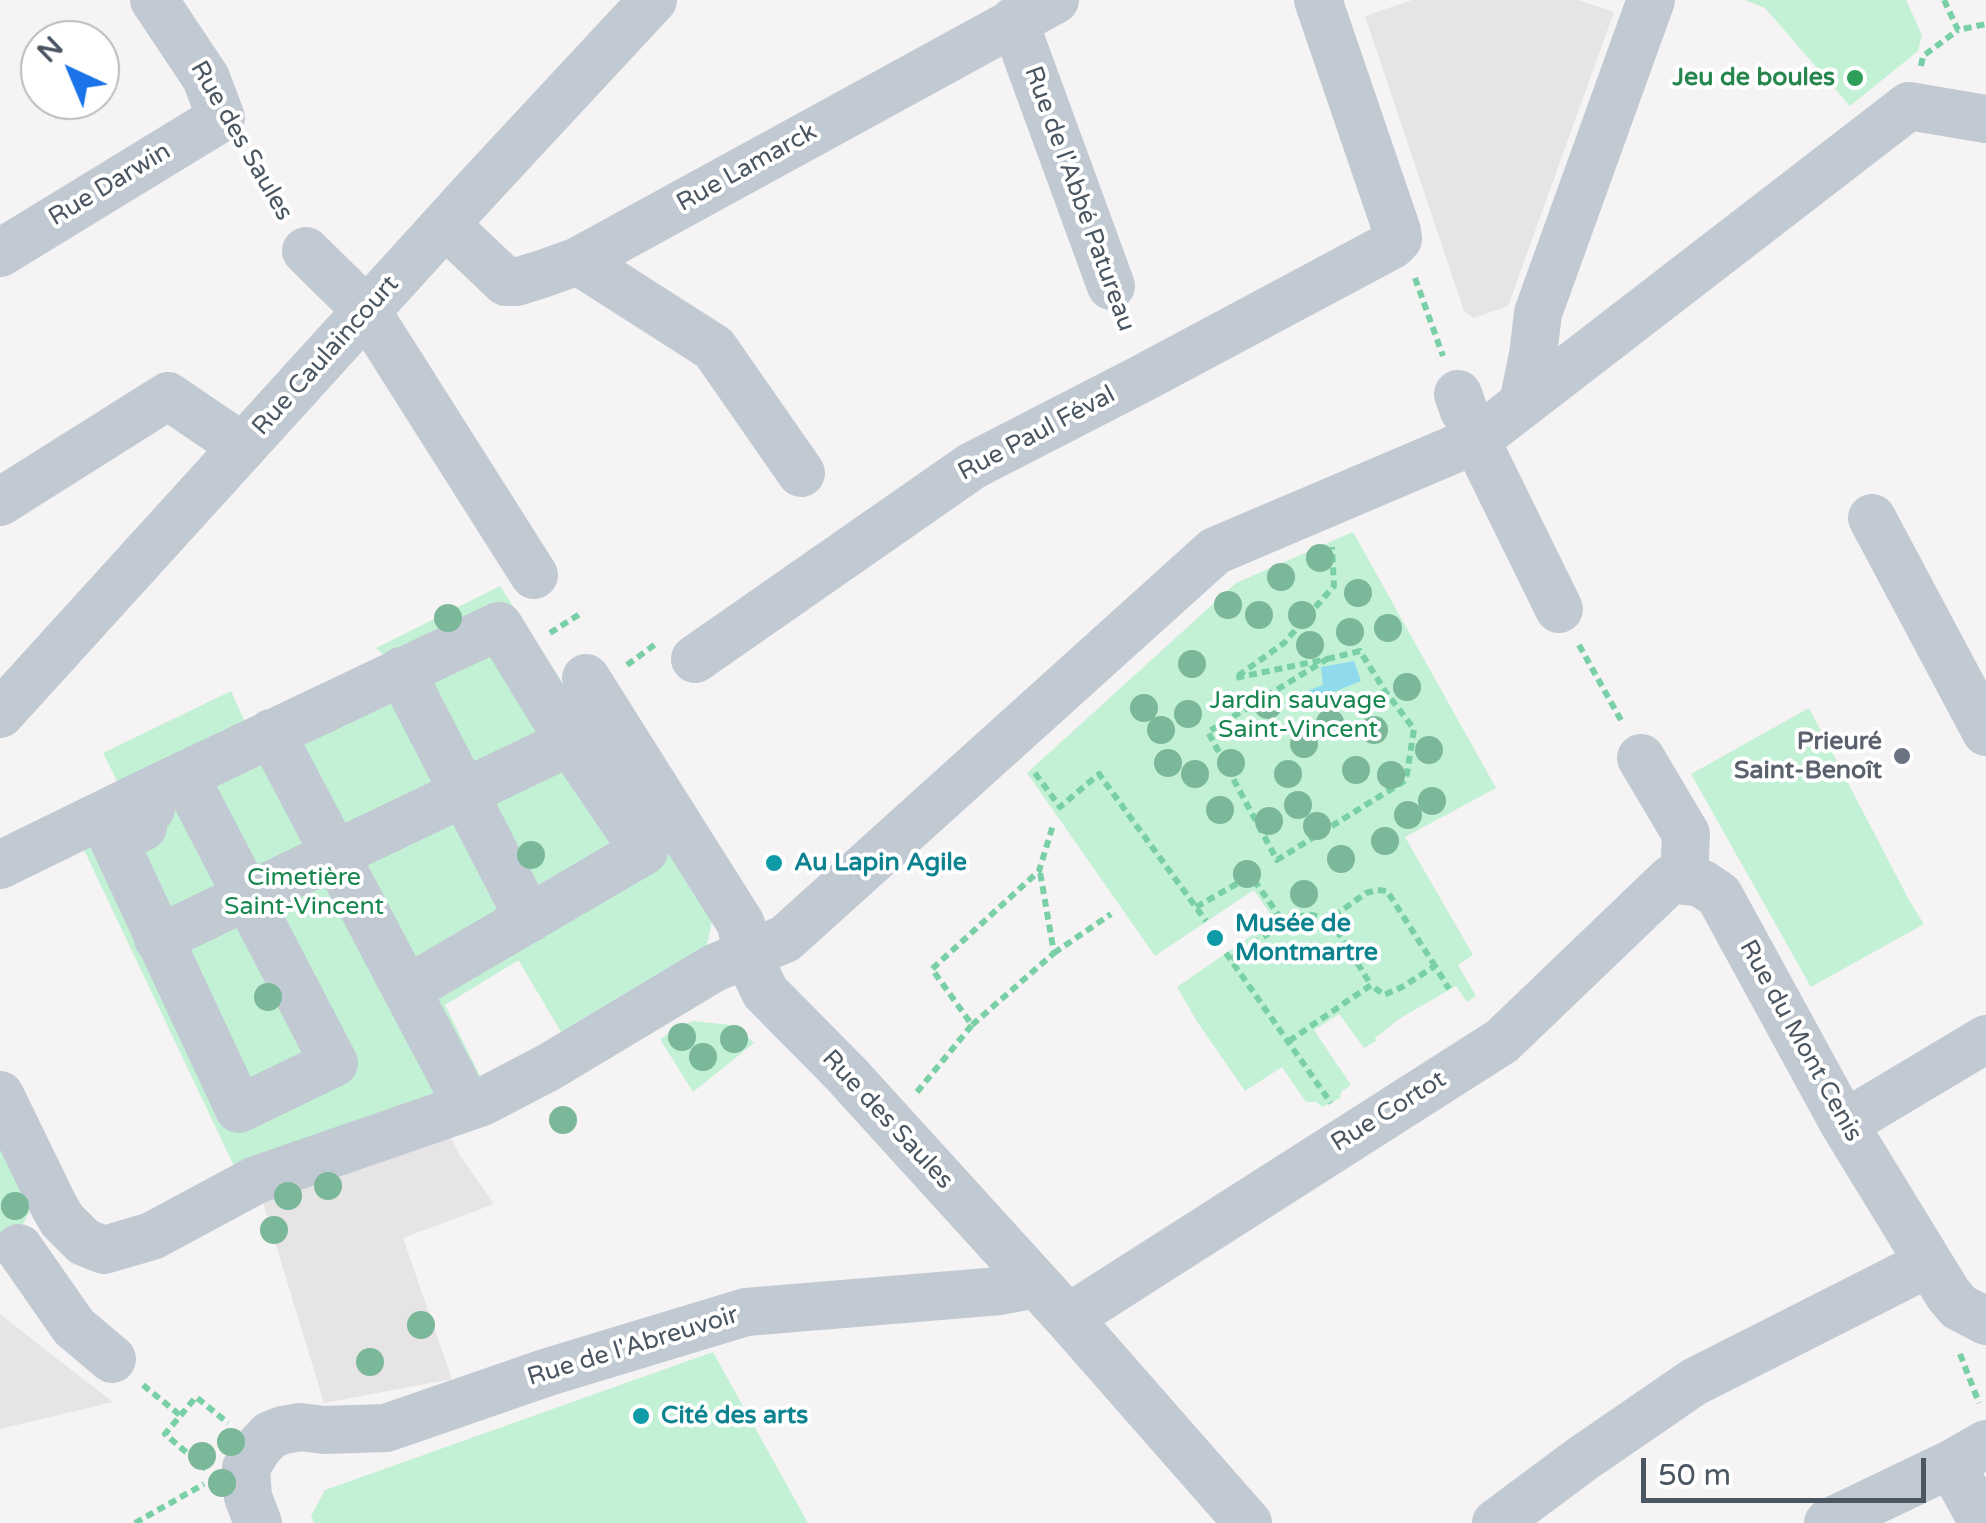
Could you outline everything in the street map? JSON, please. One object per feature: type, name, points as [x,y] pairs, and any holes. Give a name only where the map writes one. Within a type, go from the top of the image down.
[{"type":"street","name":"Rue des Saules","points":[[154,0],[206,78],[221,118]]},
{"type":"street","name":"Rue Caulaincourt","points":[[0,714],[653,0]]},
{"type":"street","name":"Rue Paul Féval","points":[[695,659],[972,466],[1398,239],[1318,0]]},
{"type":"street","points":[[1523,403],[1538,313],[1651,0]]},
{"type":"street","name":"Rue Lamarck","points":[[446,224],[506,282],[578,261],[1035,10]]},
{"type":"street","name":"Rue de l'Abbé Patureau","points":[[1035,10],[1111,286]]},
{"type":"street","points":[[0,1095],[62,1220],[84,1242],[104,1250],[152,1236],[256,1180],[482,1102],[549,1067],[714,968],[784,939],[1215,551],[1466,415],[1523,403],[1909,106],[1986,119]]},
{"type":"street","name":"Rue Darwin","points":[[0,253],[221,118]]},
{"type":"street","points":[[306,251],[366,310],[534,575]]},
{"type":"street","points":[[578,261],[714,348],[801,472]]},
{"type":"street","points":[[0,502],[168,396],[243,448]]},
{"type":"street","points":[[1466,415],[1570,629]]},
{"type":"street","points":[[1872,518],[1986,732]]},
{"type":"street","points":[[0,865],[499,626],[570,742],[644,851],[408,989]]},
{"type":"street","points":[[401,671],[528,919]]},
{"type":"street","name":"Rue des Saules","points":[[586,678],[741,924],[748,954],[765,992],[846,1074],[1053,1301],[1248,1523]]},
{"type":"street","points":[[271,734],[455,1082]]},
{"type":"street","points":[[158,939],[570,742]]},
{"type":"street","points":[[1642,758],[1686,834],[1684,881]]},
{"type":"street","points":[[154,790],[246,897],[334,1063],[239,1109],[114,841],[142,826],[140,816],[158,804],[154,790]]},
{"type":"street","name":"Rue Cortot","points":[[1053,1301],[1502,1040],[1671,879],[1684,881]]},
{"type":"street","name":"Rue du Mont Cenis","points":[[1684,881],[1701,883],[1719,895],[1844,1124],[1959,1307],[1971,1334]]},
{"type":"street","points":[[1844,1124],[1986,1040]]},
{"type":"street","points":[[54,1206],[40,1232],[9,1249],[74,1327],[112,1359]]},
{"type":"street","points":[[1496,1523],[1694,1382],[1929,1263]]},
{"type":"street","name":"Rue de l'Abreuvoir","points":[[233,1470],[270,1435],[283,1430],[386,1428],[548,1372],[746,1312],[1000,1290],[1053,1301]]},
{"type":"street","points":[[1828,1523],[1969,1454],[1983,1523]]},
{"type":"street","points":[[233,1470],[246,1480],[258,1523]]},
{"type":"path","points":[[1944,0],[1958,30]]},
{"type":"path","points":[[1924,56],[1958,30],[1986,24]]},
{"type":"path","name":"Rue des Saules","points":[[221,118],[306,251]]},
{"type":"path","points":[[1419,289],[1466,415]]},
{"type":"path","points":[[1327,659],[1208,732],[1277,860],[1406,780],[1414,729],[1360,651],[1235,678],[1284,643],[1334,586],[1332,541]]},
{"type":"path","points":[[541,639],[583,612]]},
{"type":"path","points":[[1570,629],[1619,717]]},
{"type":"path","points":[[1035,773],[1060,807],[1099,774],[1206,921]]},
{"type":"path","points":[[1054,825],[1040,870],[1054,953]]},
{"type":"path","points":[[972,1024],[932,969],[1040,870]]},
{"type":"path","points":[[1196,907],[1240,882],[1254,880],[1284,922]]},
{"type":"path","points":[[1332,1104],[1228,956],[1284,922],[1306,914],[1330,918],[1366,893],[1387,891],[1449,989]]},
{"type":"path","points":[[910,1101],[972,1024],[1054,953],[1111,914]]},
{"type":"path","points":[[1330,918],[1371,985],[1384,995],[1435,966]]},
{"type":"path","points":[[1289,1041],[1371,985]]},
{"type":"path","points":[[1971,1334],[1986,1419]]},
{"type":"path","points":[[212,1411],[196,1397],[166,1434],[233,1470]]},
{"type":"path","points":[[168,1404],[180,1416]]},
{"type":"path","points":[[135,1523],[233,1470]]},
{"type":"shaded area","points":[[1412,0],[1578,0],[1614,12],[1508,306],[1474,318],[1464,311],[1365,16]]},
{"type":"shaded area","points":[[451,1137],[494,1204],[403,1238],[452,1379],[324,1403],[262,1199]]},
{"type":"shaded area","points":[[0,1314],[47,1351],[113,1402],[0,1429]]},
{"type":"green space","name":"Jeu de boules","points":[[1745,0],[1906,0],[1922,35],[1918,51],[1850,106],[1765,8]]},
{"type":"green space","name":"Jardin sauvage Saint-Vincent","points":[[1353,532],[1496,788],[1405,837],[1473,955],[1458,965],[1476,996],[1467,1002],[1456,986],[1399,1019],[1364,1048],[1339,1014],[1314,1030],[1351,1085],[1341,1092],[1340,1098],[1322,1107],[1306,1102],[1282,1067],[1245,1091],[1177,987],[1274,920],[1254,890],[1155,956],[1027,773],[1236,583]]},
{"type":"green space","name":"Cimetière Saint-Vincent","points":[[500,586],[713,916],[707,945],[561,1032],[517,961],[445,1005],[481,1078],[234,1166],[84,850],[117,781],[103,753],[231,691],[245,722],[384,655],[376,648]]},
{"type":"green space","points":[[1809,708],[1924,924],[1811,987],[1691,774]]},
{"type":"green space","points":[[694,1021],[730,1025],[754,1043],[693,1092],[660,1039]]},
{"type":"green space","points":[[0,1134],[32,1207],[23,1224],[3,1233],[0,1233]]},
{"type":"green space","name":"Cité des arts","points":[[713,1352],[808,1523],[314,1523],[311,1516],[325,1490]]},
{"type":"water","points":[[1354,661],[1361,681],[1292,709],[1288,698],[1323,685],[1321,667]]},
{"type":"place","name":"Jeu de boules","points":[[1855,78]]},
{"type":"place","name":"Prieuré Saint-Benoît","points":[[1902,756]]},
{"type":"place","name":"Au Lapin Agile","points":[[774,863]]},
{"type":"place","name":"Musée de Montmartre","points":[[1215,938]]},
{"type":"place","name":"Cité des arts","points":[[641,1416]]}]
